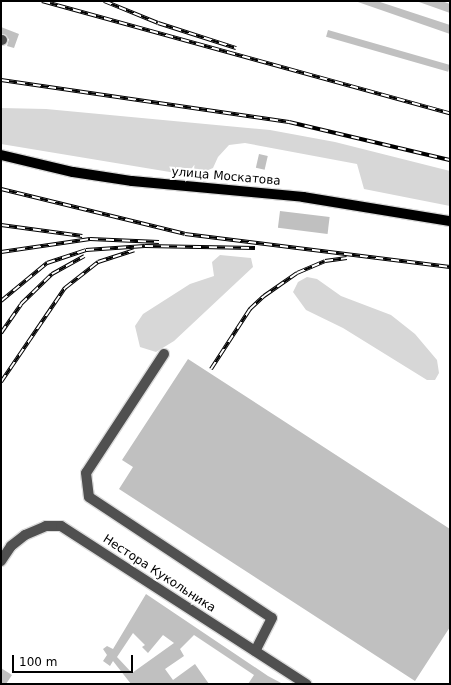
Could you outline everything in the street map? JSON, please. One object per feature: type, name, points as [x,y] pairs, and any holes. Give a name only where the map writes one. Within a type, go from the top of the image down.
[{"type":"main road","name":"улица Москатова","points":[[1,155],[73,172],[132,181],[295,196],[450,221]]},
{"type":"street","points":[[164,354],[86,473],[90,497],[272,618],[255,651]]},
{"type":"street","name":"Нестора Кукольника","points":[[1,561],[10,546],[25,535],[46,526],[61,526],[306,684]]},
{"type":"shaded area","points":[[1,108],[46,109],[270,130],[335,142],[450,171],[450,206],[364,189],[357,164],[245,143],[229,145],[218,157],[213,168],[194,176],[1,144]]},
{"type":"shaded area","points":[[220,255],[251,258],[253,267],[174,341],[156,352],[140,347],[135,326],[143,314],[190,284],[214,276],[212,262]]},
{"type":"shaded area","points":[[307,277],[317,279],[341,296],[391,315],[415,334],[437,360],[439,373],[435,380],[427,380],[343,328],[306,310],[293,292],[298,282]]},
{"type":"building","points":[[355,1],[377,1],[450,25],[450,34]]},
{"type":"building","points":[[442,1],[450,4],[450,13],[419,2]]},
{"type":"building","points":[[1,27],[19,34],[14,48],[7,46],[9,39],[1,34]]},
{"type":"building","points":[[328,30],[450,65],[448,72],[326,37]]},
{"type":"building","points":[[259,154],[268,156],[265,170],[256,168]]},
{"type":"building","points":[[280,211],[330,217],[328,234],[278,228]]},
{"type":"building","points":[[188,359],[450,529],[450,627],[415,681],[119,489],[133,467],[122,460]]},
{"type":"building","points":[[146,594],[268,676],[283,684],[248,684],[254,675],[194,635],[180,649],[184,656],[165,669],[173,680],[195,664],[209,684],[131,684],[113,661],[110,666],[103,661],[107,655],[103,649],[107,646],[113,649]],"holes":[[[133,633],[145,645],[142,647],[148,653],[163,635],[174,643],[132,673],[117,657]]]},
{"type":"building","points":[[1,668],[12,675],[6,684],[1,684]]},
{"type":"railway","points":[[42,1],[450,113]]},
{"type":"railway","points":[[104,1],[158,23],[236,48]]},
{"type":"railway","points":[[1,80],[289,122],[450,160]]},
{"type":"railway","points":[[1,189],[185,234],[450,267]]},
{"type":"railway","points":[[1,225],[82,236]]},
{"type":"railway","points":[[1,252],[90,239],[159,242]]},
{"type":"railway","points":[[1,301],[47,263],[86,250],[145,246],[255,248]]},
{"type":"railway","points":[[1,382],[65,288],[98,262],[134,250]]},
{"type":"railway","points":[[1,333],[21,304],[52,274],[84,256]]},
{"type":"railway","points":[[211,369],[250,309],[264,296],[297,273],[325,261],[347,258]]}]
